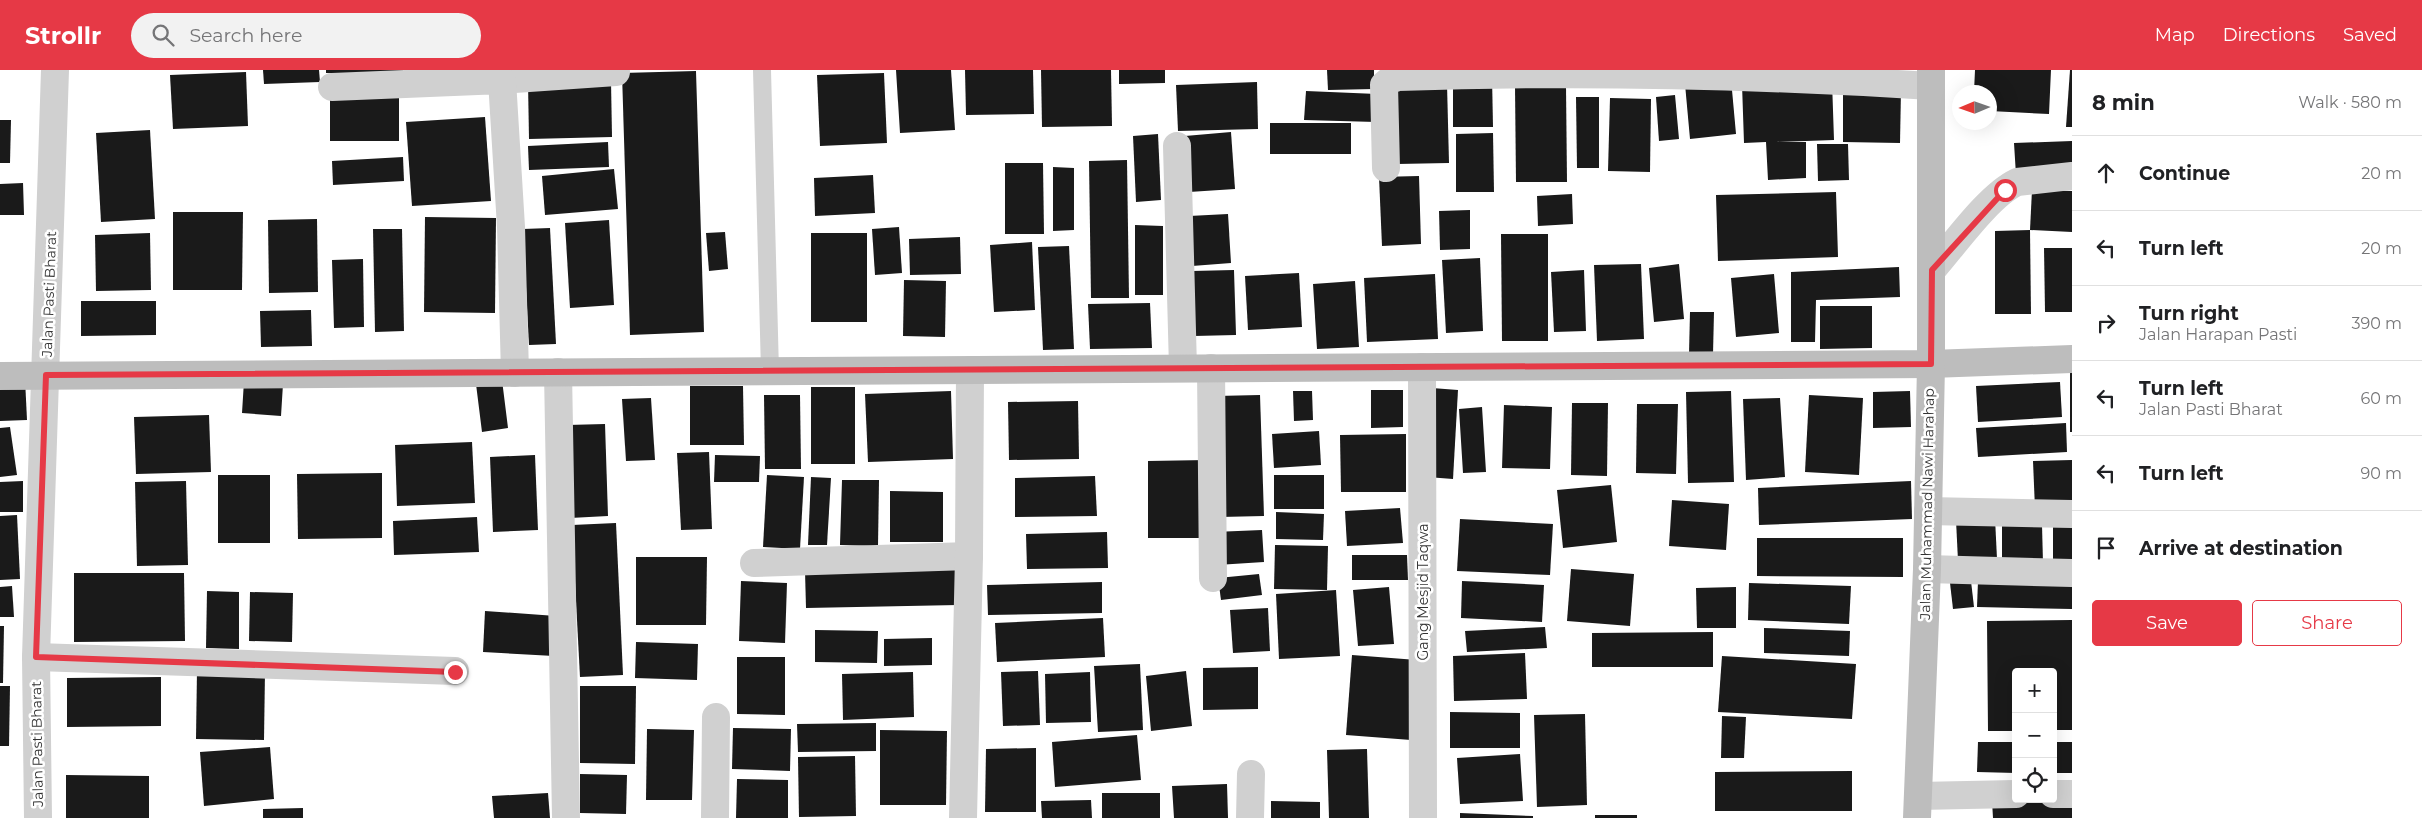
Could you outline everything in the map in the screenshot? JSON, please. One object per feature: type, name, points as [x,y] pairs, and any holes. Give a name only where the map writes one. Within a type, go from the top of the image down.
[{"type":"street","name":"Jalan Pasti Bharat","points":[[38,818],[36,657],[55,70]]},
{"type":"street","points":[[332,87],[502,80],[616,72]]},
{"type":"street","points":[[1386,168],[1384,85],[1398,77],[1535,74],[1836,80],[1931,78]]},
{"type":"street","name":"Jalan Muhammad Nawi Harahap","points":[[1918,807],[1931,364],[1931,78]]},
{"type":"street","points":[[502,80],[511,227],[515,372]]},
{"type":"street","points":[[1177,146],[1184,368]]},
{"type":"street","points":[[1932,270],[1986,208],[2010,185],[2017,182],[2072,176]]},
{"type":"street","points":[[0,376],[1931,364],[2072,359]]},
{"type":"street","name":"Gang Mesjid Taqwa","points":[[1422,367],[1423,818]]},
{"type":"street","points":[[1211,368],[1213,578]]},
{"type":"street","points":[[963,818],[969,556],[970,370]]},
{"type":"street","points":[[558,372],[566,818]]},
{"type":"street","points":[[1928,511],[2072,514]]},
{"type":"street","points":[[754,563],[969,556]]},
{"type":"street","points":[[1926,569],[2072,573]]},
{"type":"street","points":[[36,657],[455,672]]},
{"type":"street","points":[[715,818],[716,717]]},
{"type":"street","points":[[1250,818],[1251,774]]},
{"type":"street","points":[[2057,794],[2072,794]]},
{"type":"street","points":[[1918,807],[2012,795]]},
{"type":"lane","points":[[762,70],[770,371]]},
{"type":"building","points":[[263,70],[319,70],[320,82],[264,84]]},
{"type":"building","points":[[326,70],[403,70],[403,74],[326,73]]},
{"type":"building","points":[[896,70],[951,70],[955,130],[900,133]]},
{"type":"building","points":[[965,70],[1033,70],[1034,114],[966,115]]},
{"type":"building","points":[[1041,70],[1111,70],[1112,126],[1042,127]]},
{"type":"building","points":[[1119,70],[1165,70],[1165,83],[1119,84]]},
{"type":"building","points":[[1327,70],[1374,70],[1374,89],[1328,90]]},
{"type":"building","points":[[1975,70],[2051,70],[2049,114],[1997,111],[1997,85],[1974,85]]},
{"type":"building","points":[[2070,70],[2072,70],[2072,127],[2066,127]]},
{"type":"building","points":[[696,71],[704,332],[630,335],[622,73]]},
{"type":"building","points":[[246,72],[248,126],[173,129],[170,75]]},
{"type":"building","points":[[884,73],[887,143],[820,146],[817,75]]},
{"type":"building","points":[[1492,76],[1493,127],[1453,127],[1453,77]]},
{"type":"building","points":[[1731,79],[1736,134],[1690,139],[1685,84]]},
{"type":"building","points":[[611,81],[612,137],[529,139],[528,82]]},
{"type":"building","points":[[1832,81],[1834,140],[1776,142],[1806,142],[1806,178],[1768,180],[1766,142],[1744,143],[1742,84]]},
{"type":"building","points":[[1257,82],[1258,129],[1178,131],[1176,85]]},
{"type":"building","points":[[1447,84],[1449,163],[1397,164],[1395,86]]},
{"type":"building","points":[[1515,86],[1566,86],[1567,182],[1516,182]]},
{"type":"building","points":[[1843,89],[1901,90],[1900,143],[1843,142]]},
{"type":"building","points":[[1306,91],[1377,94],[1376,122],[1304,120]]},
{"type":"building","points":[[330,94],[399,94],[399,141],[330,141]]},
{"type":"building","points":[[1675,95],[1679,139],[1659,141],[1656,97]]},
{"type":"building","points":[[1576,97],[1599,97],[1599,168],[1577,168]]},
{"type":"building","points":[[1610,98],[1651,99],[1650,172],[1608,171]]},
{"type":"building","points":[[485,117],[491,201],[412,206],[406,122]]},
{"type":"building","points":[[0,120],[11,120],[10,163],[0,163]]},
{"type":"building","points":[[1270,123],[1351,123],[1351,154],[1270,154]]},
{"type":"building","points":[[150,130],[155,219],[101,222],[96,133]]},
{"type":"building","points":[[1231,132],[1235,189],[1189,192],[1185,136]]},
{"type":"building","points":[[1493,133],[1494,192],[1456,192],[1456,134]]},
{"type":"building","points":[[1158,134],[1161,200],[1136,202],[1133,136]]},
{"type":"building","points":[[2072,141],[2072,172],[2016,175],[2014,143]]},
{"type":"building","points":[[608,142],[609,167],[529,170],[528,146]]},
{"type":"building","points":[[1817,144],[1848,144],[1849,180],[1818,181]]},
{"type":"building","points":[[403,157],[404,181],[333,185],[332,161]]},
{"type":"building","points":[[1127,160],[1129,298],[1091,298],[1089,161]]},
{"type":"building","points":[[1005,163],[1043,163],[1044,234],[1005,234]]},
{"type":"building","points":[[1053,167],[1074,168],[1074,230],[1053,231]]},
{"type":"building","points":[[614,169],[618,209],[545,215],[542,176]]},
{"type":"building","points":[[873,175],[875,213],[815,216],[814,178]]},
{"type":"building","points":[[1419,176],[1421,244],[1382,246],[1379,177]]},
{"type":"building","points":[[23,183],[24,215],[0,215],[0,184]]},
{"type":"building","points":[[2032,190],[2072,191],[2072,232],[2030,230]]},
{"type":"building","points":[[1836,192],[1838,257],[1718,261],[1716,195]]},
{"type":"building","points":[[1572,194],[1573,224],[1538,226],[1537,196]]},
{"type":"building","points":[[1470,210],[1470,249],[1440,250],[1439,211]]},
{"type":"building","points":[[173,212],[243,212],[242,290],[173,290]]},
{"type":"building","points":[[1228,214],[1231,263],[1192,266],[1189,216]]},
{"type":"building","points":[[425,217],[496,218],[495,313],[424,312]]},
{"type":"building","points":[[317,219],[318,292],[269,293],[268,220]]},
{"type":"building","points":[[609,220],[614,305],[570,308],[565,223]]},
{"type":"building","points":[[1135,225],[1163,226],[1163,295],[1135,295]]},
{"type":"building","points":[[899,227],[902,273],[875,275],[872,229]]},
{"type":"building","points":[[550,228],[556,344],[529,345],[523,229]]},
{"type":"building","points":[[373,229],[402,229],[404,331],[375,332]]},
{"type":"building","points":[[2030,230],[2031,314],[1995,314],[1995,231]]},
{"type":"building","points":[[725,232],[728,269],[709,271],[706,233]]},
{"type":"building","points":[[150,233],[151,290],[96,291],[95,235]]},
{"type":"building","points":[[811,233],[867,233],[867,322],[811,322]]},
{"type":"building","points":[[1501,234],[1548,234],[1548,341],[1502,341]]},
{"type":"building","points":[[960,237],[961,274],[910,275],[909,239]]},
{"type":"building","points":[[1032,242],[1035,310],[994,312],[990,245]]},
{"type":"building","points":[[1069,246],[1074,349],[1043,350],[1038,247]]},
{"type":"building","points":[[2044,248],[2072,248],[2072,312],[2045,312]]},
{"type":"building","points":[[1480,258],[1483,331],[1446,333],[1442,260]]},
{"type":"building","points":[[363,259],[364,327],[334,328],[332,260]]},
{"type":"building","points":[[1641,264],[1644,339],[1597,341],[1594,265]]},
{"type":"building","points":[[1679,264],[1684,319],[1654,322],[1649,268]]},
{"type":"building","points":[[1899,267],[1900,297],[1816,300],[1815,342],[1791,342],[1791,272]]},
{"type":"building","points":[[1234,270],[1236,335],[1194,336],[1192,271]]},
{"type":"building","points":[[1584,270],[1586,331],[1554,332],[1551,272]]},
{"type":"building","points":[[1299,273],[1302,327],[1248,330],[1245,276]]},
{"type":"building","points":[[1435,274],[1438,339],[1367,342],[1364,278]]},
{"type":"building","points":[[1774,274],[1779,333],[1736,337],[1731,278]]},
{"type":"building","points":[[904,280],[946,281],[945,337],[903,336]]},
{"type":"building","points":[[1355,281],[1359,347],[1317,349],[1313,284]]},
{"type":"building","points":[[81,301],[156,301],[156,335],[81,336]]},
{"type":"building","points":[[1150,303],[1152,348],[1090,349],[1088,304]]},
{"type":"building","points":[[1820,306],[1872,306],[1872,348],[1820,349]]},
{"type":"building","points":[[311,310],[312,346],[261,347],[260,311]]},
{"type":"building","points":[[1690,312],[1714,312],[1713,354],[1689,354]]},
{"type":"building","points":[[2070,363],[2072,363],[2072,432],[2070,432]]},
{"type":"building","points":[[25,379],[27,420],[0,421],[0,381]]},
{"type":"building","points":[[502,380],[508,428],[482,432],[476,384]]},
{"type":"building","points":[[244,381],[283,384],[281,416],[242,413]]},
{"type":"building","points":[[2060,382],[2062,417],[1978,422],[1976,386]]},
{"type":"building","points":[[690,386],[743,386],[744,445],[690,445]]},
{"type":"building","points":[[811,387],[855,387],[855,464],[811,464]]},
{"type":"building","points":[[1432,388],[1458,390],[1453,479],[1427,477]]},
{"type":"building","points":[[1371,390],[1403,390],[1403,427],[1371,428]]},
{"type":"building","points":[[951,391],[953,459],[868,462],[865,394]]},
{"type":"building","points":[[1293,391],[1312,391],[1313,420],[1294,421]]},
{"type":"building","points":[[1731,391],[1734,482],[1688,483],[1686,392]]},
{"type":"building","points":[[1910,391],[1911,427],[1873,428],[1873,392]]},
{"type":"building","points":[[764,395],[800,395],[801,469],[765,469]]},
{"type":"building","points":[[1260,395],[1264,516],[1220,517],[1216,396]]},
{"type":"building","points":[[1809,395],[1863,398],[1859,475],[1805,472]]},
{"type":"building","points":[[651,398],[655,460],[626,461],[622,399]]},
{"type":"building","points":[[1780,398],[1785,477],[1746,480],[1743,399]]},
{"type":"building","points":[[1078,401],[1079,459],[1009,460],[1008,402]]},
{"type":"building","points":[[1572,403],[1608,403],[1607,476],[1571,475]]},
{"type":"building","points":[[1637,404],[1678,404],[1676,474],[1636,473]]},
{"type":"building","points":[[1504,405],[1552,407],[1550,469],[1502,468]]},
{"type":"building","points":[[1482,407],[1486,472],[1463,473],[1459,409]]},
{"type":"building","points":[[209,415],[211,472],[136,474],[134,417]]},
{"type":"building","points":[[2066,423],[2067,452],[1978,457],[1976,428]]},
{"type":"building","points":[[605,424],[608,516],[570,518],[567,425]]},
{"type":"building","points":[[10,427],[17,475],[0,477],[0,428]]},
{"type":"building","points":[[1319,431],[1321,465],[1274,468],[1272,434]]},
{"type":"building","points":[[1406,434],[1406,492],[1341,492],[1340,435]]},
{"type":"building","points":[[472,442],[475,503],[397,506],[395,445]]},
{"type":"building","points":[[709,452],[712,529],[681,530],[677,453]]},
{"type":"building","points":[[535,455],[538,530],[493,532],[490,457]]},
{"type":"building","points":[[715,455],[760,456],[759,482],[714,482]]},
{"type":"building","points":[[1207,460],[1208,538],[1148,538],[1148,461]]},
{"type":"building","points":[[2072,460],[2072,508],[2035,509],[2033,461]]},
{"type":"building","points":[[382,473],[382,538],[298,539],[297,474]]},
{"type":"building","points":[[218,475],[270,475],[270,543],[218,543]]},
{"type":"building","points":[[767,475],[804,477],[800,549],[763,547]]},
{"type":"building","points":[[1274,475],[1324,475],[1324,509],[1274,509]]},
{"type":"building","points":[[1095,476],[1097,516],[1015,517],[1015,478]]},
{"type":"building","points":[[811,477],[831,478],[827,545],[808,545]]},
{"type":"building","points":[[842,480],[879,480],[878,546],[840,545]]},
{"type":"building","points":[[23,481],[23,512],[0,512],[0,482]]},
{"type":"building","points":[[186,481],[188,565],[137,566],[135,482]]},
{"type":"building","points":[[1911,481],[1912,519],[1759,525],[1758,488]]},
{"type":"building","points":[[1611,485],[1617,542],[1563,548],[1557,490]]},
{"type":"building","points":[[890,491],[943,492],[943,542],[890,542]]},
{"type":"building","points":[[1672,500],[1729,504],[1726,550],[1669,546]]},
{"type":"building","points":[[1400,508],[1403,543],[1347,546],[1345,511]]},
{"type":"building","points":[[1276,512],[1324,514],[1323,540],[1276,539]]},
{"type":"building","points":[[17,515],[20,579],[0,580],[0,516]]},
{"type":"building","points":[[477,517],[479,552],[394,555],[393,521]]},
{"type":"building","points":[[1995,518],[1997,559],[1958,561],[1956,520]]},
{"type":"building","points":[[1460,519],[1553,524],[1550,575],[1457,571]]},
{"type":"building","points":[[616,523],[623,675],[580,677],[572,525]]},
{"type":"building","points":[[2002,524],[2042,525],[2043,563],[2002,563]]},
{"type":"building","points":[[2053,526],[2072,527],[2072,564],[2053,564]]},
{"type":"building","points":[[1262,530],[1264,562],[1217,565],[1214,532]]},
{"type":"building","points":[[1107,532],[1108,568],[1027,569],[1026,534]]},
{"type":"building","points":[[1757,538],[1903,538],[1903,577],[1757,576]]},
{"type":"building","points":[[1275,545],[1328,546],[1327,590],[1274,589]]},
{"type":"building","points":[[1352,555],[1407,555],[1408,580],[1352,580]]},
{"type":"building","points":[[636,557],[707,557],[706,625],[636,625]]},
{"type":"building","points":[[957,568],[958,605],[806,608],[805,571]]},
{"type":"building","points":[[1571,569],[1634,574],[1630,626],[1567,621]]},
{"type":"building","points":[[74,573],[184,573],[185,641],[74,642]]},
{"type":"building","points":[[1259,574],[1262,595],[1221,600],[1218,578]]},
{"type":"building","points":[[741,581],[787,583],[785,643],[739,641]]},
{"type":"building","points":[[1462,581],[1544,585],[1542,622],[1461,618]]},
{"type":"building","points":[[1971,581],[1974,607],[1953,609],[1950,583]]},
{"type":"building","points":[[1978,581],[2072,583],[2072,609],[1977,607]]},
{"type":"building","points":[[1102,582],[1102,613],[988,615],[987,585]]},
{"type":"building","points":[[1749,583],[1851,586],[1849,624],[1748,620]]},
{"type":"building","points":[[12,586],[14,617],[0,617],[0,587]]},
{"type":"building","points":[[1389,587],[1394,644],[1358,646],[1353,590]]},
{"type":"building","points":[[1736,587],[1736,628],[1697,628],[1696,588]]},
{"type":"building","points":[[1336,590],[1340,656],[1279,659],[1276,594]]},
{"type":"building","points":[[207,591],[239,592],[239,649],[206,648]]},
{"type":"building","points":[[250,592],[293,593],[292,642],[249,641]]},
{"type":"building","points":[[1268,608],[1270,651],[1233,653],[1230,610]]},
{"type":"building","points":[[485,611],[556,616],[554,656],[483,652]]},
{"type":"building","points":[[1103,618],[1105,657],[997,662],[995,623]]},
{"type":"building","points":[[2072,620],[2072,730],[2057,730],[2057,668],[2012,668],[2012,731],[1988,731],[1987,621]]},
{"type":"building","points":[[0,626],[4,626],[3,683],[0,683]]},
{"type":"building","points":[[1545,627],[1547,648],[1467,652],[1465,631]]},
{"type":"building","points":[[1764,628],[1850,631],[1849,656],[1764,653]]},
{"type":"building","points":[[815,630],[878,631],[877,663],[815,662]]},
{"type":"building","points":[[1713,632],[1713,667],[1592,667],[1592,633]]},
{"type":"building","points":[[932,638],[932,665],[884,666],[884,639]]},
{"type":"building","points":[[636,642],[698,644],[697,680],[635,678]]},
{"type":"building","points":[[1525,653],[1527,699],[1454,701],[1453,656]]},
{"type":"building","points":[[1352,655],[1417,660],[1411,740],[1346,735]]},
{"type":"building","points":[[1722,656],[1856,664],[1852,719],[1718,712]]},
{"type":"building","points":[[737,657],[785,657],[785,715],[737,714]]},
{"type":"building","points":[[1140,664],[1143,730],[1098,732],[1094,666]]},
{"type":"building","points":[[1258,667],[1258,709],[1203,710],[1203,668]]},
{"type":"building","points":[[197,670],[265,671],[264,740],[196,739]]},
{"type":"building","points":[[1038,671],[1040,725],[1003,726],[1001,672]]},
{"type":"building","points":[[1186,671],[1192,726],[1151,731],[1146,676]]},
{"type":"building","points":[[913,672],[914,717],[843,720],[842,674]]},
{"type":"building","points":[[1090,672],[1091,722],[1046,723],[1045,674]]},
{"type":"building","points":[[161,677],[161,726],[67,727],[67,678]]},
{"type":"building","points":[[0,686],[10,686],[9,746],[0,746]]},
{"type":"building","points":[[580,686],[636,686],[635,764],[580,763]]},
{"type":"building","points":[[1450,712],[1520,713],[1520,748],[1450,748]]},
{"type":"building","points":[[1585,714],[1587,805],[1537,807],[1534,715]]},
{"type":"building","points":[[1722,716],[1746,717],[1744,758],[1721,758]]},
{"type":"building","points":[[876,723],[876,751],[798,752],[797,724]]},
{"type":"building","points":[[733,728],[791,729],[790,771],[732,769]]},
{"type":"building","points":[[647,729],[694,730],[692,800],[646,800]]},
{"type":"building","points":[[880,730],[947,731],[946,805],[880,805]]},
{"type":"building","points":[[1137,735],[1141,780],[1055,787],[1052,742]]},
{"type":"building","points":[[1978,742],[2012,742],[2012,773],[1977,772]]},
{"type":"building","points":[[2057,742],[2072,742],[2072,773],[2057,773]]},
{"type":"building","points":[[270,747],[274,799],[204,806],[200,752]]},
{"type":"building","points":[[1036,748],[1036,812],[985,812],[986,749]]},
{"type":"building","points":[[1367,749],[1369,818],[1329,818],[1327,750]]},
{"type":"building","points":[[1520,754],[1523,801],[1460,804],[1457,758]]},
{"type":"building","points":[[855,756],[856,816],[799,817],[798,757]]},
{"type":"building","points":[[1852,771],[1852,811],[1715,811],[1715,772]]},
{"type":"building","points":[[580,774],[627,775],[626,814],[580,813]]},
{"type":"building","points":[[66,775],[149,776],[149,818],[66,818]]},
{"type":"building","points":[[737,779],[788,780],[788,818],[736,818]]},
{"type":"building","points":[[1227,784],[1228,818],[1174,818],[1172,786]]},
{"type":"building","points":[[548,793],[550,818],[494,818],[492,796]]},
{"type":"building","points":[[1102,793],[1160,793],[1160,818],[1102,818]]},
{"type":"building","points":[[2072,796],[2072,818],[1993,818],[1992,801],[2057,803],[2057,798]]},
{"type":"building","points":[[1091,800],[1092,818],[1042,818],[1041,801]]},
{"type":"building","points":[[1271,801],[1320,802],[1320,818],[1271,818]]},
{"type":"building","points":[[303,808],[303,818],[263,818],[263,809]]},
{"type":"building","points":[[1460,813],[1533,816],[1533,818],[1460,818]]},
{"type":"building","points":[[1595,815],[1637,815],[1637,818],[1595,818]]},
{"type":"route","points":[[455,672],[36,657],[46,375],[1931,364],[1932,270],[1986,208],[2005,190]]}]
